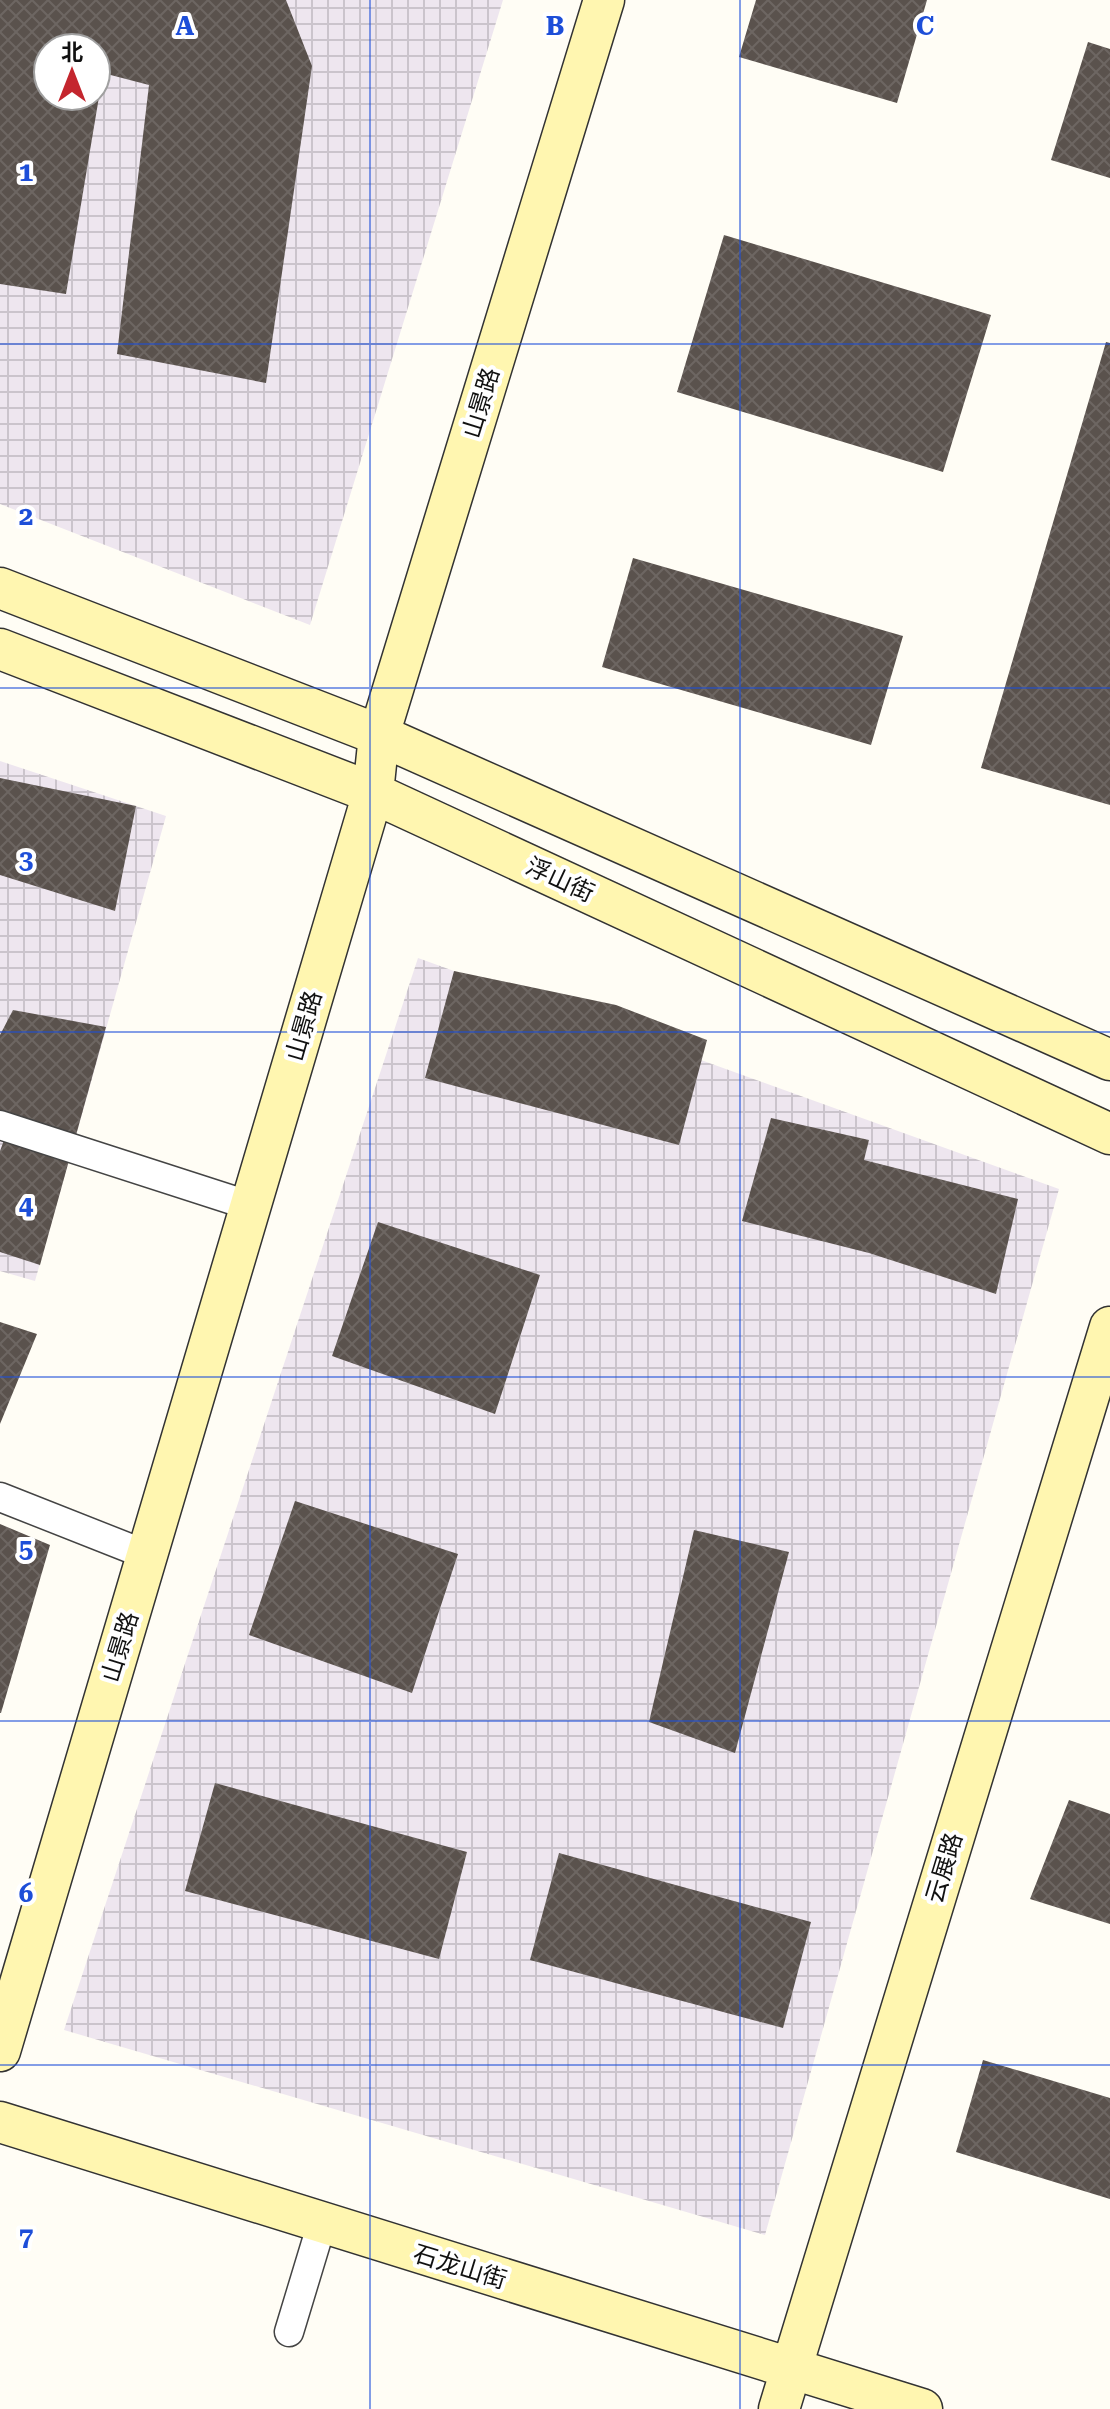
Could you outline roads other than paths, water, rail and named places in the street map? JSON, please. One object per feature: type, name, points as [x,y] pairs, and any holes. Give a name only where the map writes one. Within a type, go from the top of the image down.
[{"type":"street","name":"山景路","points":[[0,2051],[373,793],[379,735],[604,0]]},
{"type":"street","points":[[0,588],[379,735],[1110,1060]]},
{"type":"street","name":"浮山街","points":[[0,649],[373,793],[1110,1134]]},
{"type":"street","points":[[0,1125],[251,1206]]},
{"type":"street","name":"云展路","points":[[779,2409],[1110,1327]]},
{"type":"street","points":[[0,1497],[147,1555]]},
{"type":"street","name":"石龙山街","points":[[0,2122],[922,2409]]},
{"type":"street","points":[[289,2332],[322,2223]]}]
